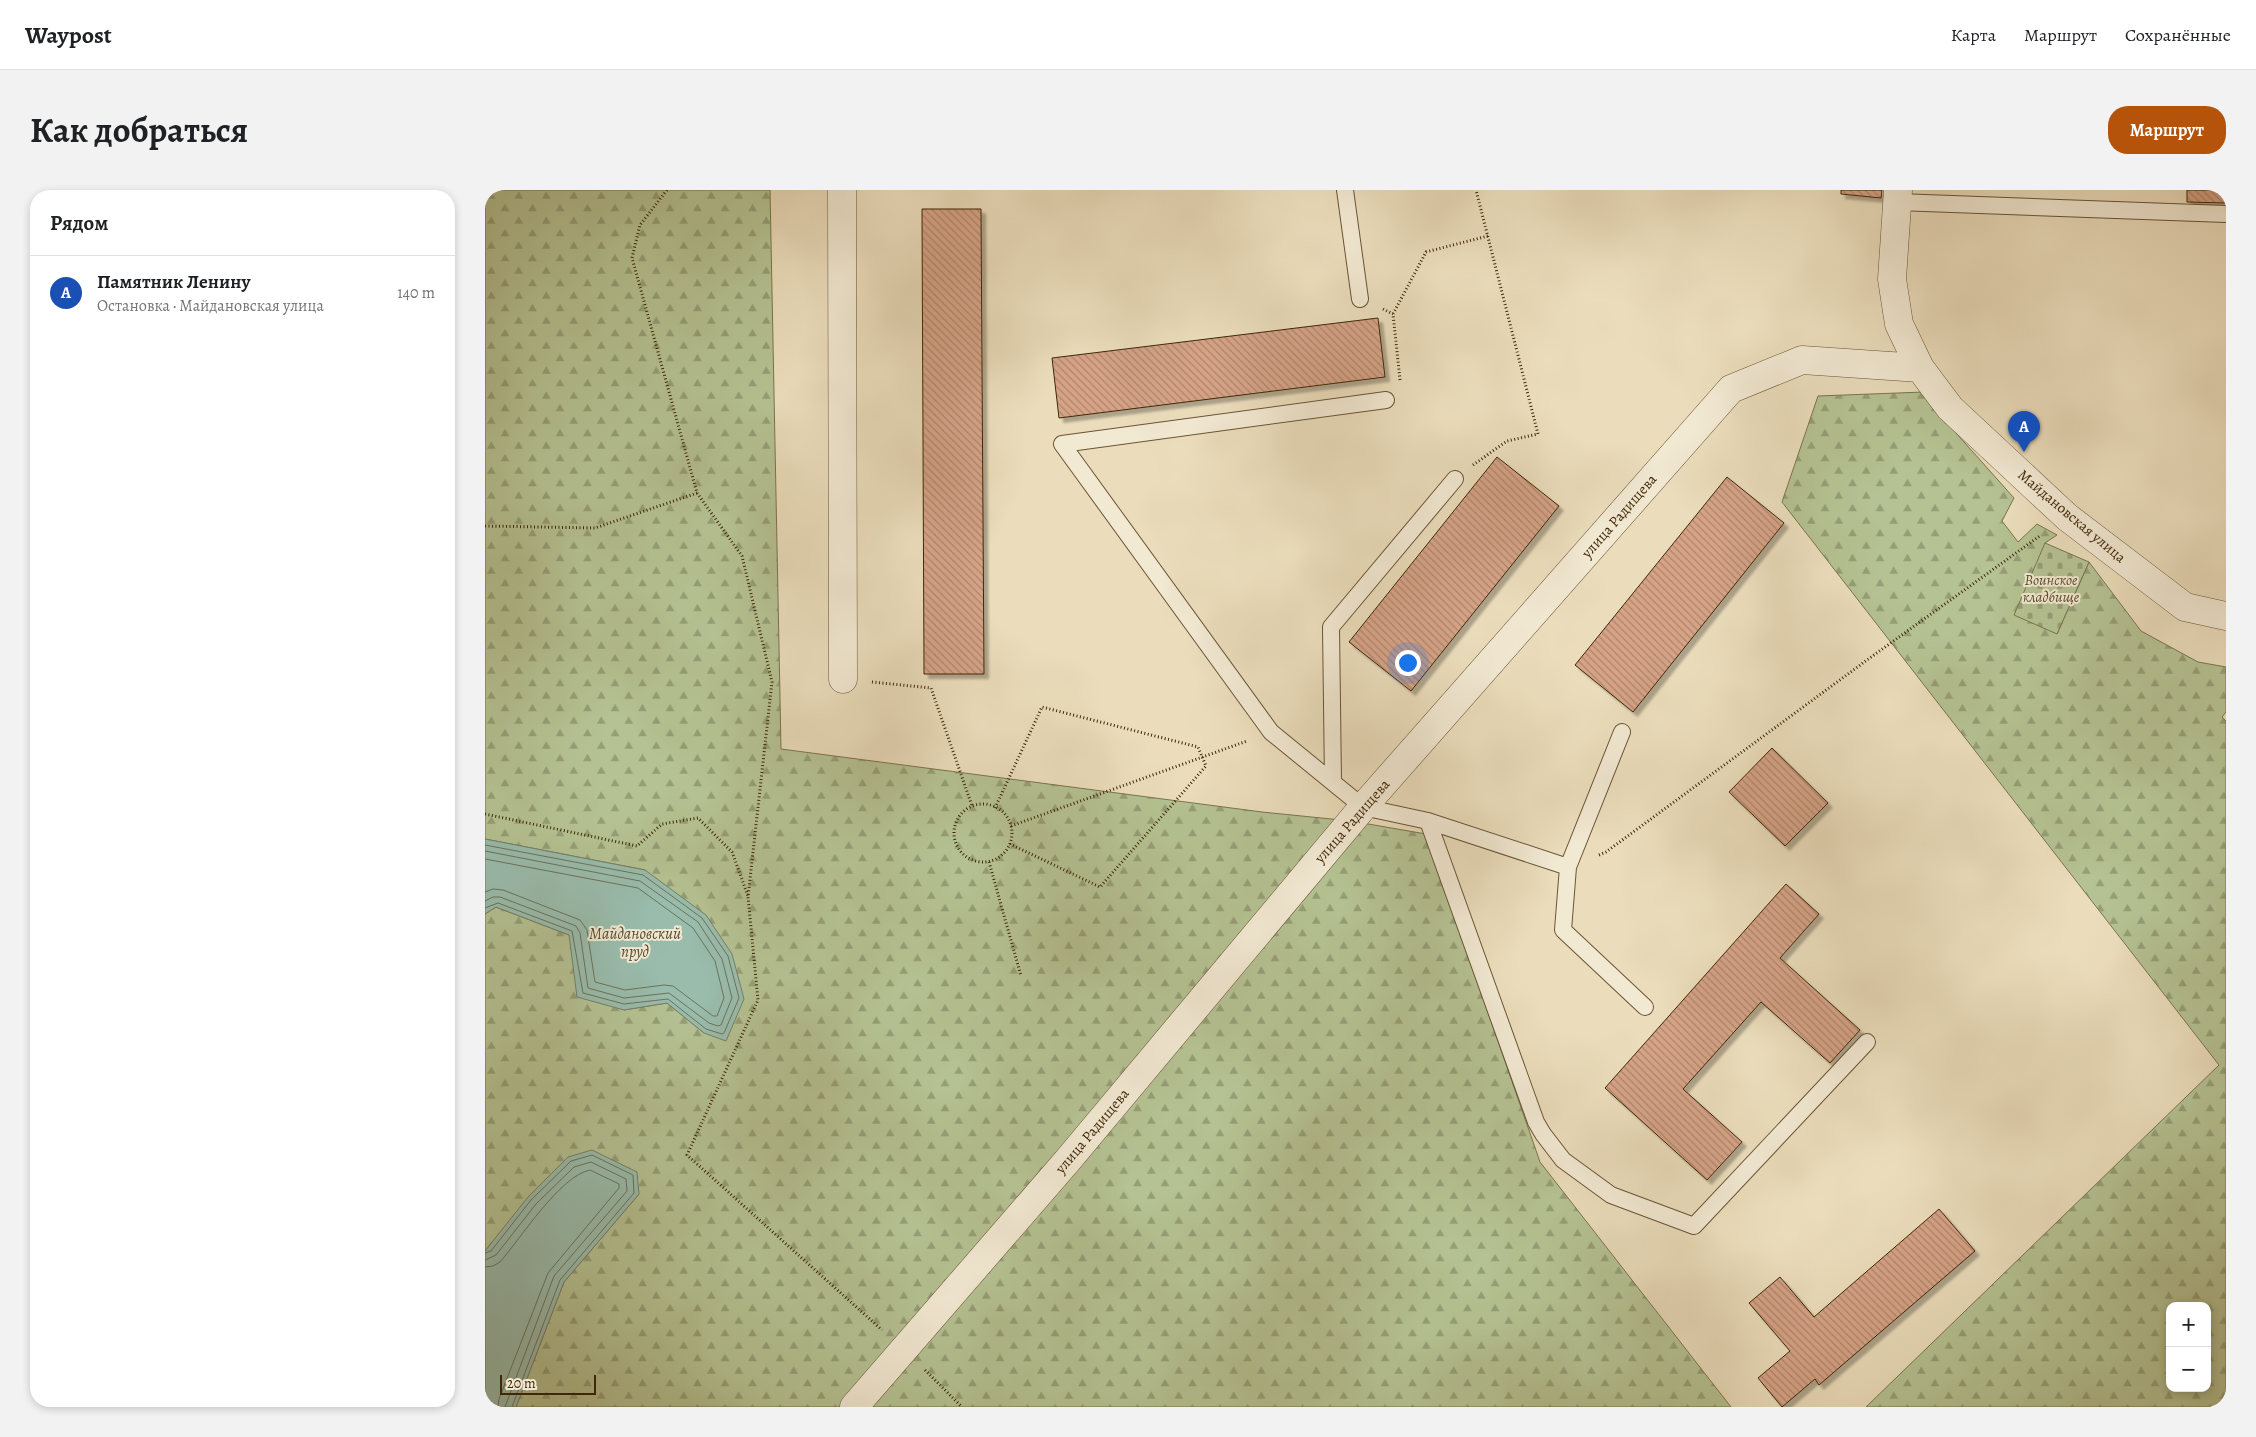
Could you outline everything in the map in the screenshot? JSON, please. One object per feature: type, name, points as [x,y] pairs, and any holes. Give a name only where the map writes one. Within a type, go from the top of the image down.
[{"type":"street","points":[[842,190],[843,679]]},
{"type":"street","name":"Майдановская улица","points":[[1898,196],[1893,279],[1899,324],[1920,368],[1950,408],[2067,517],[2185,607],[2226,616]]},
{"type":"street","name":"улица Радищева","points":[[854,1407],[1068,1160],[1363,808],[1731,389],[1802,360],[1920,368]]},
{"type":"lane","points":[[1345,190],[1360,299]]},
{"type":"lane","points":[[1898,196],[2226,214]]},
{"type":"lane","points":[[1386,400],[1061,444],[1271,732],[1363,808],[1427,821],[1568,868]]},
{"type":"lane","points":[[1333,782],[1331,627],[1455,479]]},
{"type":"lane","points":[[1622,732],[1568,868],[1563,930],[1645,1007]]},
{"type":"lane","points":[[1427,821],[1536,1122],[1563,1160],[1611,1195],[1694,1226],[1867,1042]]},
{"type":"path","points":[[667,190],[640,225],[631,258],[697,493],[742,556],[772,682],[748,897],[758,1000],[687,1155],[904,1349],[962,1407]]},
{"type":"path","points":[[1455,479],[1507,441],[1537,434],[1477,190]]},
{"type":"path","points":[[1386,400],[1401,379],[1393,314],[1425,252],[1488,236]]},
{"type":"path","points":[[485,526],[595,528],[697,493]]},
{"type":"path","points":[[1568,868],[1606,852],[1867,660],[2067,517]]},
{"type":"path","points":[[843,679],[931,688],[972,806]]},
{"type":"path","points":[[995,808],[1042,707],[1198,747],[1206,766],[1100,887],[1010,844]]},
{"type":"path","points":[[1011,826],[1271,732]]},
{"type":"path","points":[[981,804],[995,808],[1007,817],[1011,826],[1010,844],[1005,852],[989,862],[971,860],[963,855],[954,839],[957,819],[972,806],[981,804]]},
{"type":"path","points":[[485,814],[637,846],[662,824],[698,818],[732,852],[748,897]]},
{"type":"path","points":[[989,862],[1021,976]]},
{"type":"green space","points":[[485,190],[770,190],[781,749],[1262,812],[1351,821],[1426,834],[1540,1162],[1731,1407],[516,1407],[564,1282],[639,1194],[485,1251],[485,914],[496,907],[569,935],[624,1010],[667,1003],[704,1033],[645,870],[485,839]]},
{"type":"green space","points":[[1924,392],[1948,424],[2014,498],[2002,521],[2018,542],[2037,524],[2057,535],[2045,543],[2057,634],[2089,562],[2141,631],[2198,662],[2226,667],[2226,712],[2222,717],[2226,721],[2226,1407],[1866,1407],[2219,1065],[1782,502],[1818,396]]},
{"type":"green space","name":"Воинское кладбище","points":[[2045,543],[2089,562],[2057,634],[2014,615]]},
{"type":"water","name":"Майдановский пруд","points":[[485,839],[645,870],[706,915],[732,954],[744,999],[726,1041],[704,1033],[667,1003],[624,1010],[577,997],[569,935],[496,907],[485,914]]},
{"type":"water","points":[[592,1150],[637,1172],[639,1194],[564,1282],[516,1407],[485,1407],[485,1251],[528,1197],[568,1157]]},
{"type":"building","points":[[1841,190],[1882,190],[1881,198],[1841,194]]},
{"type":"building","points":[[2187,190],[2226,190],[2226,203],[2187,202]]},
{"type":"building","points":[[922,209],[981,209],[984,674],[924,674]]},
{"type":"building","points":[[1378,318],[1385,377],[1059,418],[1052,358]]},
{"type":"building","points":[[1497,457],[1559,506],[1411,691],[1349,642]]},
{"type":"building","points":[[1727,477],[1784,523],[1633,712],[1575,665]]},
{"type":"building","points":[[1772,748],[1828,803],[1785,846],[1729,792]]},
{"type":"building","points":[[1786,884],[1819,914],[1780,958],[1860,1030],[1830,1063],[1761,1002],[1683,1089],[1742,1142],[1707,1180],[1605,1088]]},
{"type":"building","points":[[1939,1209],[1975,1251],[1819,1385],[1815,1379],[1782,1407],[1758,1378],[1790,1351],[1749,1303],[1780,1277],[1814,1317]]},
{"type":"place","name":"Памятник Ленину","points":[[2024,452]]}]
